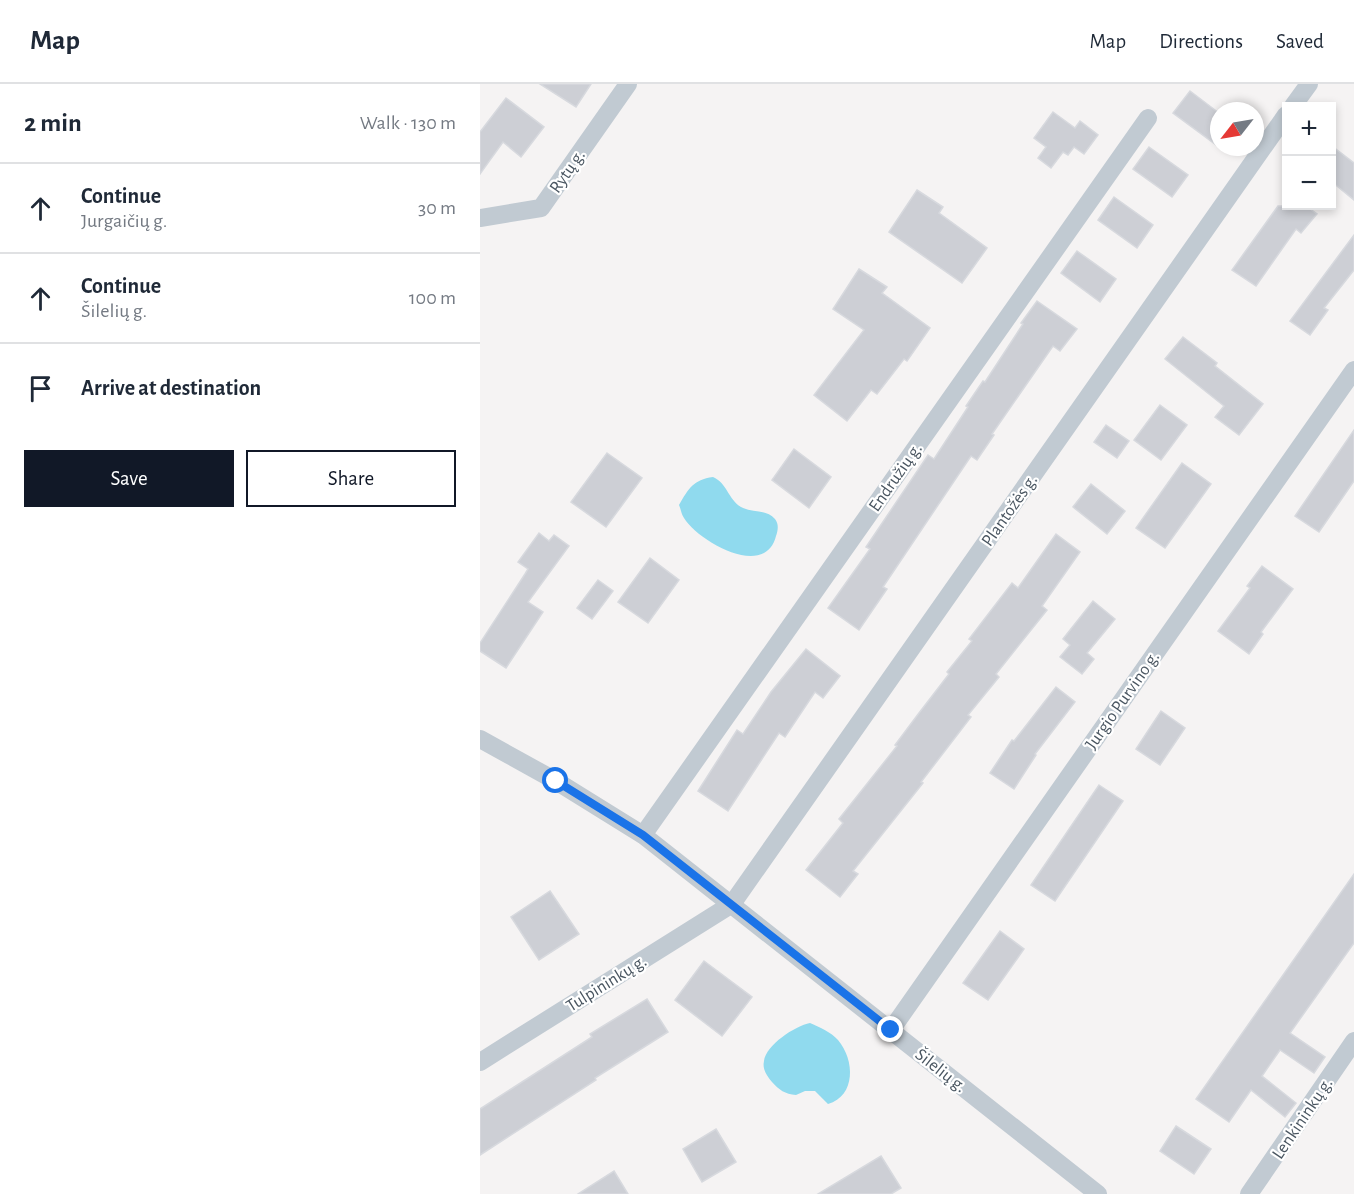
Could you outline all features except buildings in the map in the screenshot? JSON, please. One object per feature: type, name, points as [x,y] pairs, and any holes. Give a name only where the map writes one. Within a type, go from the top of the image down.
[{"type":"street","name":"Rytų g.","points":[[480,218],[541,208],[628,84]]},
{"type":"street","points":[[1296,102],[1309,84]]},
{"type":"street","name":"Endružių g.","points":[[643,835],[1148,118]]},
{"type":"street","name":"Plantožės g.","points":[[732,904],[1282,122]]},
{"type":"street","name":"Jurgio Purvino g.","points":[[891,1030],[1354,370]]},
{"type":"street","name":"Šilelių g.","points":[[480,739],[556,781],[643,835],[1098,1194]]},
{"type":"street","name":"Tulpininkų g.","points":[[480,1062],[732,904]]},
{"type":"street","name":"Lenkininkų g.","points":[[1249,1194],[1354,1041]]},
{"type":"water","points":[[713,477],[741,507],[763,512],[775,519],[778,525],[777,532],[769,549],[759,555],[746,556],[731,552],[703,537],[684,518],[679,505],[686,494],[696,483]]},
{"type":"water","points":[[810,1023],[838,1040],[848,1057],[850,1077],[848,1086],[837,1100],[828,1104],[815,1091],[805,1091],[796,1095],[782,1091],[765,1072],[766,1055],[775,1043],[789,1032]]},
{"type":"route","points":[[556,781],[643,835],[891,1030]]}]
